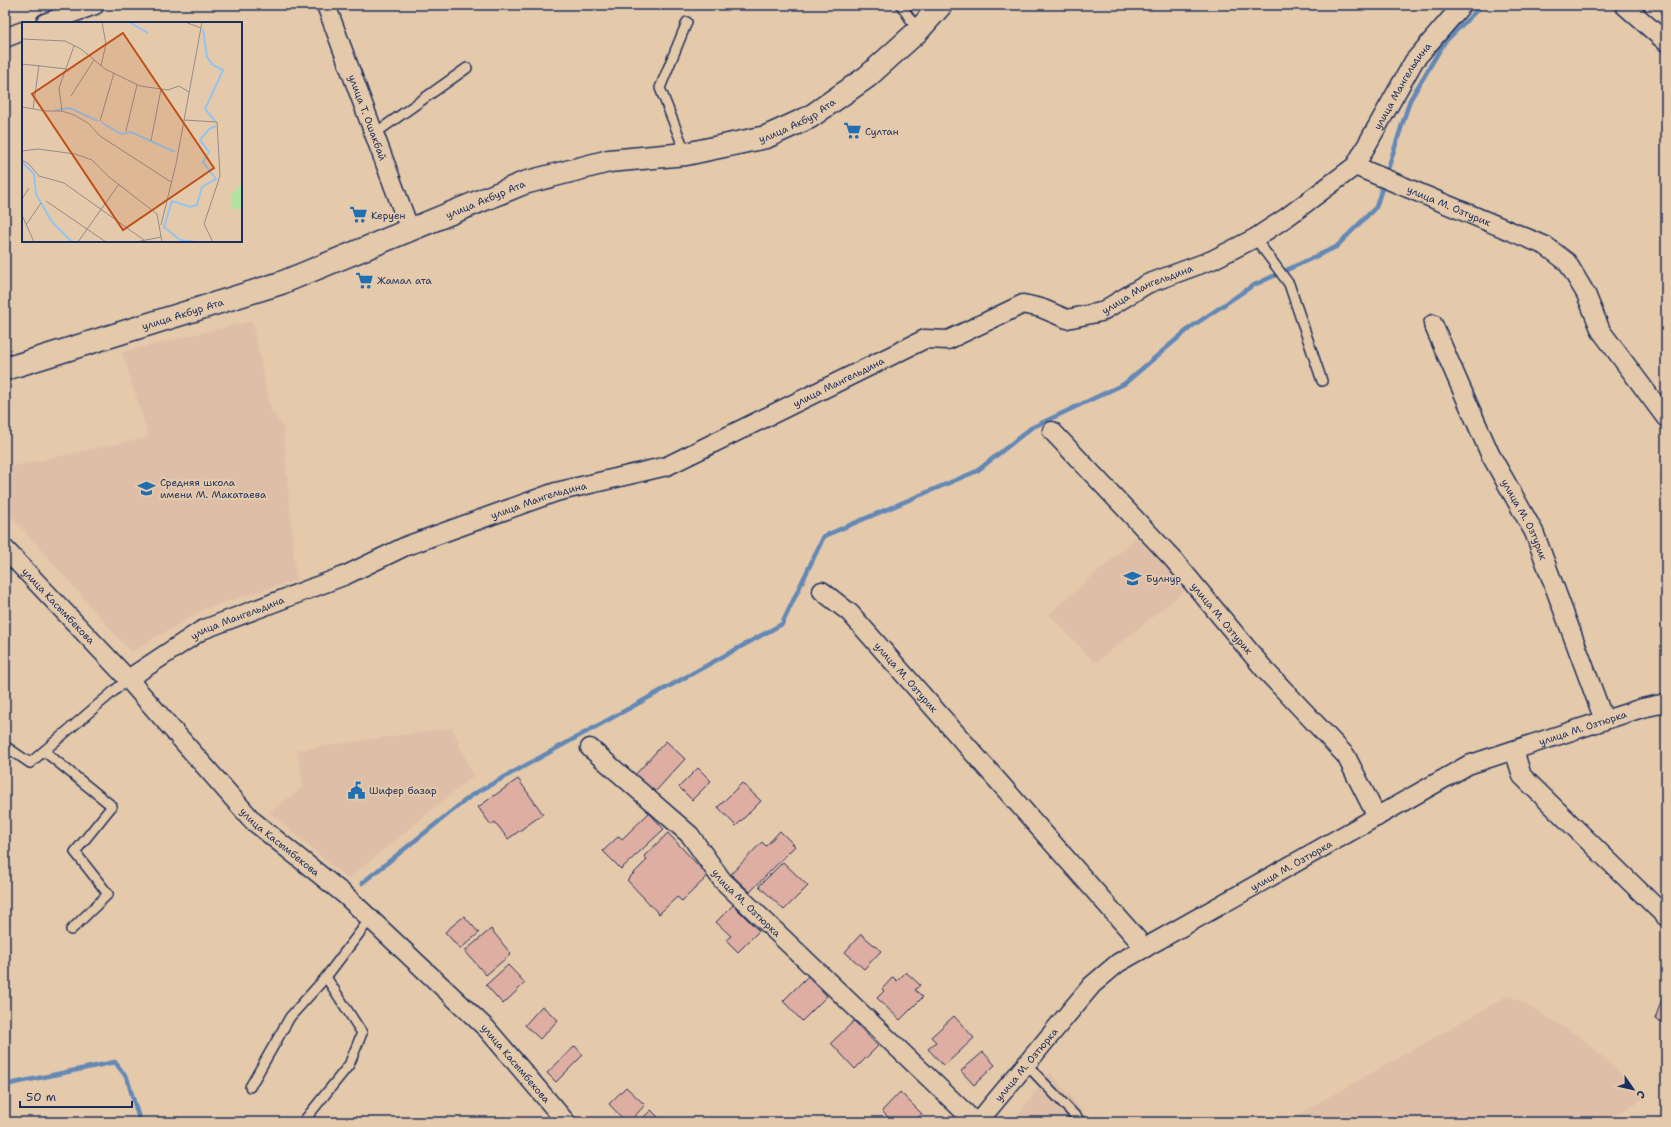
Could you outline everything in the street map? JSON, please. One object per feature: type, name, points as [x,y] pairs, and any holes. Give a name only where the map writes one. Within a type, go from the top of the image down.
[{"type":"main road","name":"улица Акбур Ата","points":[[5,369],[281,283],[524,183],[609,161],[686,154],[766,137],[810,117],[867,77],[918,31],[941,5]]},
{"type":"street","points":[[48,22],[95,5]]},
{"type":"street","name":"улица Т. Ошакбай","points":[[326,5],[410,230]]},
{"type":"street","name":"улица Мангельдина","points":[[128,679],[202,630],[346,575],[406,546],[548,495],[667,466],[925,339],[948,340],[1023,304],[1041,308],[1067,319],[1101,312],[1147,284],[1212,260],[1255,238],[1287,218],[1355,166],[1414,61],[1462,5]]},
{"type":"street","points":[[1624,5],[1666,42]]},
{"type":"street","points":[[5,38],[22,31]]},
{"type":"street","name":"улица М. Озтурик","points":[[1355,166],[1546,246],[1567,262],[1586,294],[1600,331],[1666,418]]},
{"type":"street","name":"улица М. Озтурик","points":[[1433,324],[1490,454],[1534,532],[1604,720]]},
{"type":"street","name":"улица М. Озтурик","points":[[1052,432],[1173,559],[1265,670],[1346,756],[1377,817]]},
{"type":"street","name":"улица Касымбекова","points":[[5,549],[128,679],[253,820],[345,895],[487,1029],[566,1122]]},
{"type":"street","name":"улица М. Озтурик","points":[[822,591],[850,612],[1144,948]]},
{"type":"street","name":"улица М. Озтюрка","points":[[978,1122],[1092,985],[1118,963],[1468,765],[1642,708],[1666,703]]},
{"type":"street","name":"улица М. Озтюрка","points":[[590,748],[690,835],[722,880],[975,1122]]},
{"type":"street","points":[[1514,750],[1522,776],[1666,917]]},
{"type":"lane","points":[[901,5],[918,31]]},
{"type":"lane","points":[[686,154],[660,88],[687,22]]},
{"type":"lane","points":[[374,134],[467,68]]},
{"type":"lane","points":[[1255,238],[1289,284],[1322,381]]},
{"type":"lane","points":[[5,746],[30,763],[128,679]]},
{"type":"lane","points":[[44,751],[112,806],[75,852],[108,894],[71,930]]},
{"type":"lane","points":[[250,1087],[290,1017],[326,977],[370,919]]},
{"type":"lane","points":[[303,1122],[349,1065],[362,1033],[326,977]]},
{"type":"lane","points":[[1026,1064],[1081,1122]]},
{"type":"shaded area","name":"Средняя школа имени М. Макатаева","points":[[252,321],[271,410],[283,427],[296,580],[203,609],[131,652],[5,509],[5,468],[149,437],[122,352]]},
{"type":"shaded area","points":[[1140,535],[1187,589],[1095,663],[1049,614]]},
{"type":"shaded area","name":"Шифер базар","points":[[452,728],[473,776],[348,879],[269,812],[304,787],[297,750]]},
{"type":"shaded area","points":[[1509,995],[1579,1036],[1646,1096],[1607,1122],[1285,1122]]},
{"type":"shaded area","points":[[1050,1073],[1092,1122],[1013,1122]]},
{"type":"building","points":[[666,741],[685,759],[654,793],[635,775]]},
{"type":"building","points":[[698,768],[711,781],[692,800],[679,787]]},
{"type":"building","points":[[518,779],[543,814],[508,839],[495,822],[491,825],[478,807]]},
{"type":"building","points":[[742,783],[761,801],[736,826],[718,807]]},
{"type":"building","points":[[649,813],[664,829],[621,869],[603,851],[619,836],[622,839]]},
{"type":"building","points":[[780,831],[795,846],[750,892],[731,874],[762,842],[766,846]]},
{"type":"building","points":[[668,833],[708,876],[682,901],[677,897],[659,914],[627,880],[647,860],[644,856]]},
{"type":"building","points":[[783,862],[808,886],[784,910],[759,886]]},
{"type":"building","points":[[733,905],[759,931],[738,952],[726,940],[731,936],[716,922]]},
{"type":"building","points":[[464,916],[479,933],[460,949],[445,932]]},
{"type":"building","points":[[491,929],[511,954],[486,975],[465,951]]},
{"type":"building","points":[[861,934],[881,951],[864,969],[845,952]]},
{"type":"building","points":[[508,965],[525,983],[503,1004],[486,985]]},
{"type":"building","points":[[906,972],[920,985],[915,990],[923,997],[900,1020],[877,998],[884,991],[882,989],[893,977],[897,981]]},
{"type":"building","points":[[808,976],[827,996],[802,1021],[783,1001]]},
{"type":"building","points":[[1666,987],[1666,1023],[1655,1019]]},
{"type":"building","points":[[542,1006],[558,1020],[540,1039],[525,1025]]},
{"type":"building","points":[[954,1016],[974,1038],[944,1066],[928,1049],[936,1042],[931,1037]]},
{"type":"building","points":[[854,1021],[878,1046],[855,1069],[831,1043]]},
{"type":"building","points":[[575,1046],[583,1055],[556,1082],[547,1073]]},
{"type":"building","points":[[983,1052],[995,1065],[974,1085],[961,1071]]},
{"type":"building","points":[[626,1087],[645,1105],[629,1122],[626,1122],[609,1104]]},
{"type":"building","points":[[900,1092],[922,1114],[913,1122],[893,1122],[882,1111]]},
{"type":"building","points":[[651,1110],[663,1122],[639,1122]]},
{"type":"waterway","points":[[1386,175],[1410,100],[1444,43],[1482,5]]},
{"type":"waterway","points":[[362,883],[472,795],[782,624],[824,536],[977,471],[1031,428],[1124,384],[1191,327],[1252,286],[1336,247],[1376,207],[1384,182]]},
{"type":"waterway","points":[[5,1085],[115,1062],[127,1078],[140,1122]]},
{"type":"place","name":"Султан","points":[[852,131]]},
{"type":"place","name":"Керуен","points":[[358,215]]},
{"type":"place","name":"Жамал ата","points":[[364,280]]},
{"type":"place","name":"Средняя школа имени М. Макатаева","points":[[147,488]]},
{"type":"place","name":"Булнур","points":[[1133,578]]},
{"type":"place","name":"Шифер базар","points":[[356,790]]}]
